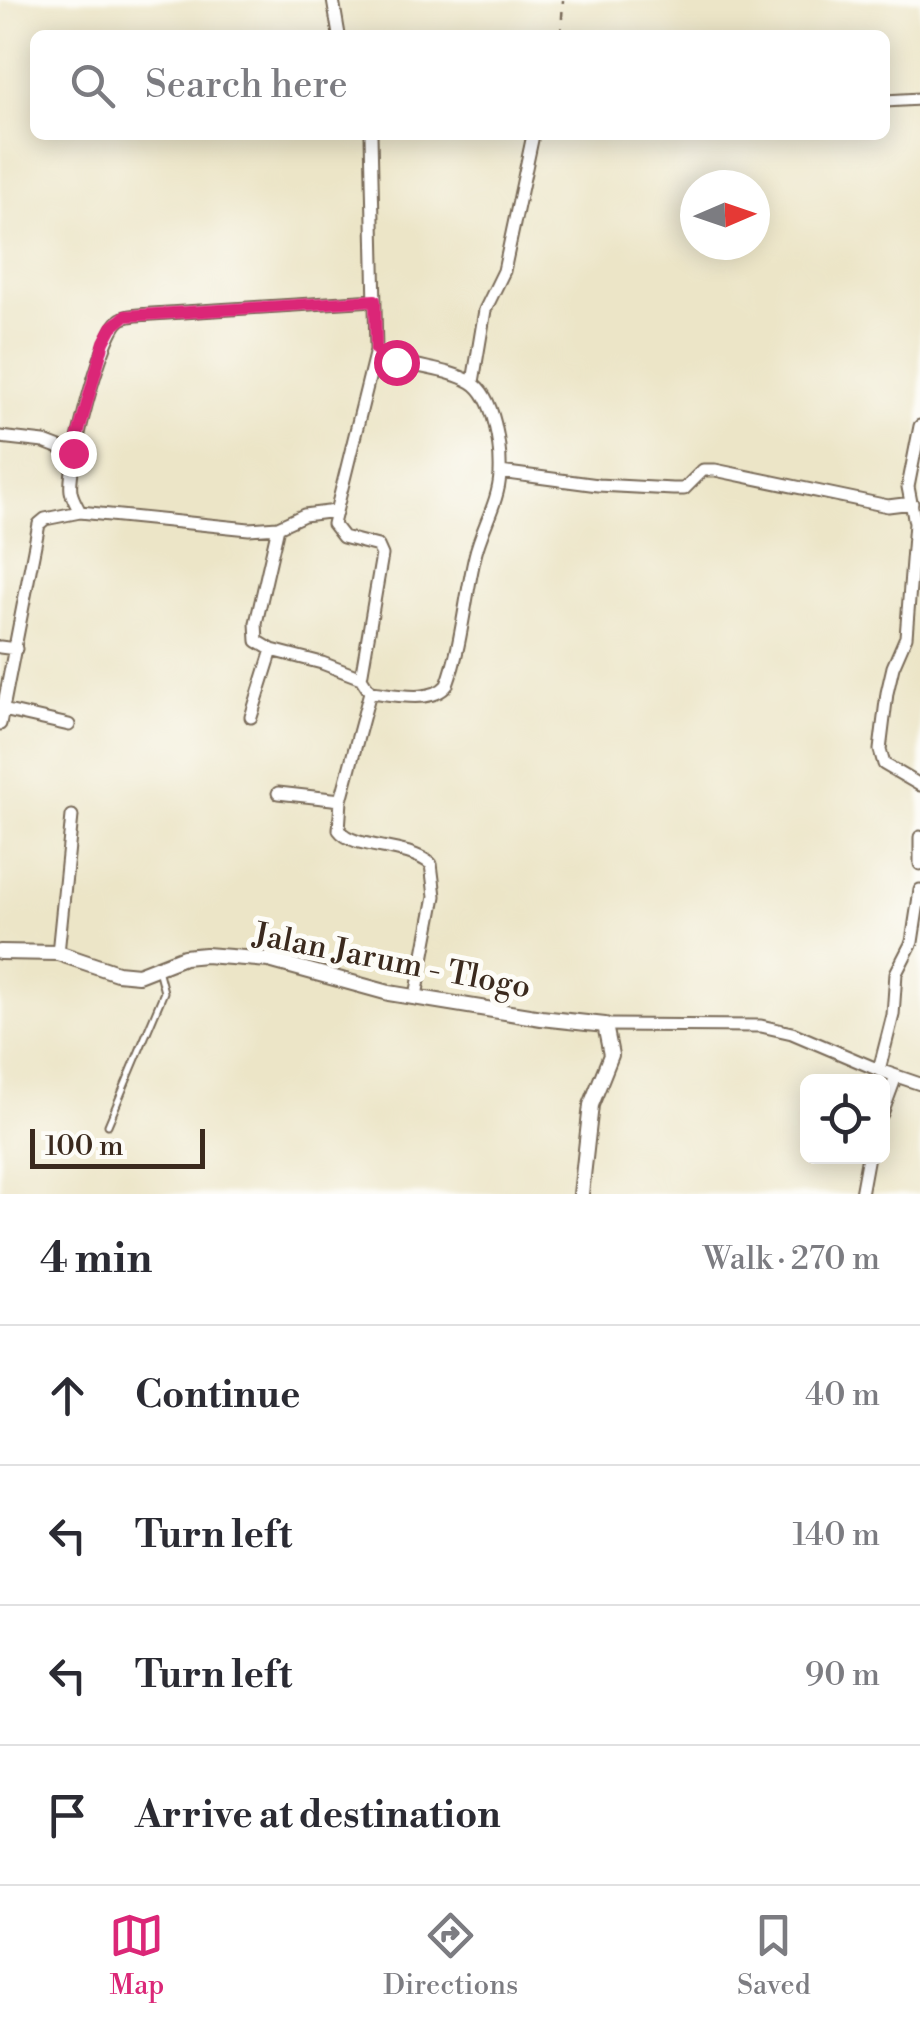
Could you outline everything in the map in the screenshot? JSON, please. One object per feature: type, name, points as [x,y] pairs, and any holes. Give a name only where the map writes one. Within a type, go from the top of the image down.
[{"type":"street","points":[[333,0],[338,30]]},
{"type":"street","points":[[890,100],[920,98]]},
{"type":"street","points":[[361,678],[382,556],[378,546],[343,537],[336,531],[336,512],[376,350],[371,140]]},
{"type":"street","points":[[473,382],[485,310],[504,271],[532,140]]},
{"type":"street","points":[[80,512],[70,490],[73,453],[104,342],[112,327],[125,316],[375,300]]},
{"type":"street","points":[[370,692],[427,696],[441,692],[447,684],[476,553],[500,472],[493,415],[487,398],[473,382],[396,362],[376,350]]},
{"type":"street","points":[[920,426],[909,480],[915,523],[914,611],[890,676],[880,750],[884,764],[920,785]]},
{"type":"street","points":[[0,437],[44,442],[73,453]]},
{"type":"street","points":[[500,472],[673,489],[689,486],[703,470],[715,470],[888,506],[912,503]]},
{"type":"street","points":[[0,724],[39,524],[45,520],[80,512],[206,526],[278,526],[304,515],[336,512]]},
{"type":"street","points":[[278,526],[255,630],[257,642],[361,678],[370,692],[341,800],[342,835],[412,852],[431,864],[434,896],[416,996]]},
{"type":"street","points":[[0,647],[16,649]]},
{"type":"street","points":[[251,717],[272,650]]},
{"type":"street","points":[[3,710],[69,725]]},
{"type":"street","points":[[278,793],[341,800]]},
{"type":"street","points":[[58,953],[72,816]]},
{"type":"street","points":[[920,837],[920,864]]},
{"type":"street","points":[[878,1070],[892,1015],[896,973],[912,942],[920,890]]},
{"type":"street","name":"Jalan Jarum - Tlogo","points":[[0,952],[58,953],[117,972],[138,974],[184,957],[269,960],[350,984],[540,1018],[605,1025]]},
{"type":"street","points":[[580,1194],[591,1105],[611,1055],[605,1025],[761,1026],[792,1033],[920,1084]]},
{"type":"street","points":[[890,1092],[896,1076]]},
{"type":"street","points":[[861,1194],[867,1164]]},
{"type":"lane","points":[[108,1124],[164,992],[157,966]]},
{"type":"path","points":[[561,30],[564,0]]},
{"type":"route","points":[[73,453],[104,342],[112,327],[125,316],[375,300],[376,350],[396,362]]}]
